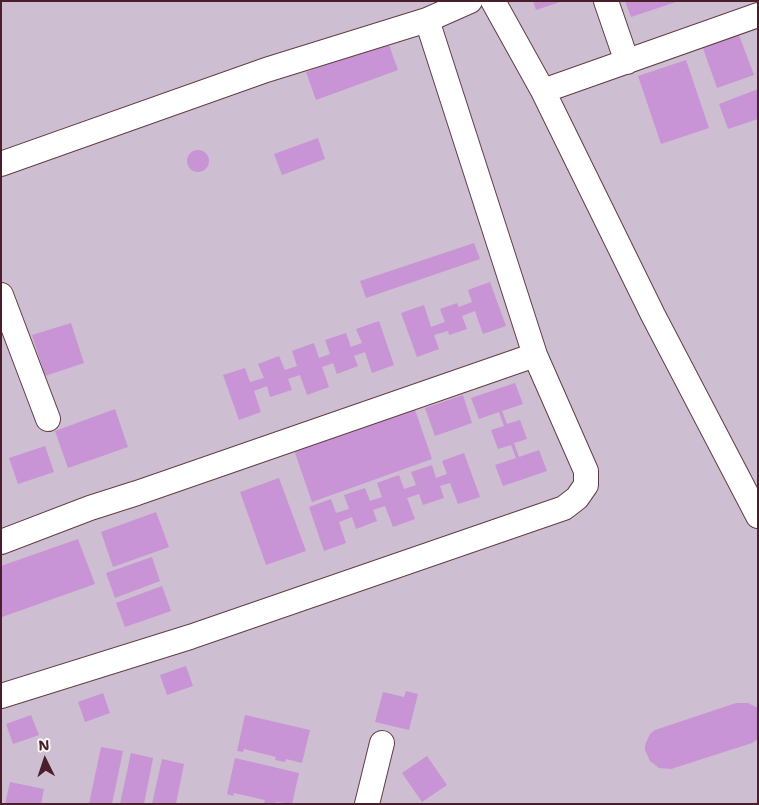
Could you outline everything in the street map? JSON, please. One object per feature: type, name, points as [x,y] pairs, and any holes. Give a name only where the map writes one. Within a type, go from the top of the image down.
[{"type":"street","points":[[1,164],[266,70],[427,20],[470,1]]},
{"type":"street","points":[[493,1],[544,91],[653,315],[758,516]]},
{"type":"street","points":[[606,1],[627,62]]},
{"type":"street","points":[[544,91],[758,15]]},
{"type":"street","points":[[1,696],[190,637],[564,508],[577,498],[586,485],[586,471],[535,355],[427,20]]},
{"type":"street","points":[[1,294],[48,419]]},
{"type":"street","points":[[1,542],[90,508],[535,355]]},
{"type":"street","points":[[367,804],[382,743]]},
{"type":"shaded area","points":[[1,1],[758,1],[758,804],[1,804]]},
{"type":"building","points":[[533,1],[560,1],[560,2],[536,10]]},
{"type":"building","points":[[625,1],[676,1],[676,2],[631,17]]},
{"type":"building","points":[[739,35],[754,75],[717,88],[703,48]]},
{"type":"building","points":[[388,42],[398,70],[316,100],[306,72]]},
{"type":"building","points":[[686,60],[709,128],[661,144],[638,76]]},
{"type":"building","points":[[758,89],[758,119],[728,129],[719,104]]},
{"type":"building","points":[[318,138],[325,159],[282,175],[274,154]]},
{"type":"building","points":[[198,150],[208,157],[209,161],[202,171],[198,172],[188,165],[187,161],[194,151]]},
{"type":"building","points":[[474,243],[480,259],[366,298],[360,281]]},
{"type":"building","points":[[490,282],[506,326],[483,334],[475,311],[462,316],[467,329],[449,335],[448,331],[434,335],[439,349],[417,357],[401,313],[424,305],[431,327],[445,322],[440,309],[457,303],[459,307],[472,302],[468,290]]},
{"type":"building","points":[[379,321],[394,365],[372,373],[365,352],[354,356],[358,366],[337,374],[333,363],[322,367],[329,387],[307,395],[300,375],[288,379],[292,390],[270,397],[267,386],[254,391],[261,412],[239,420],[223,375],[245,368],[250,382],[264,378],[258,364],[279,356],[285,370],[297,366],[292,351],[314,343],[319,358],[330,354],[325,340],[346,333],[351,347],[362,343],[356,329]]},
{"type":"building","points":[[71,323],[84,363],[45,376],[32,335]]},
{"type":"building","points":[[515,383],[523,404],[502,411],[507,424],[520,420],[527,439],[514,443],[519,457],[539,450],[547,471],[503,486],[495,465],[516,458],[511,445],[498,449],[491,430],[504,426],[499,412],[479,419],[471,398]]},
{"type":"building","points":[[463,395],[472,423],[435,436],[425,408]]},
{"type":"building","points":[[414,407],[432,459],[312,502],[294,450]]},
{"type":"building","points":[[115,409],[128,447],[68,468],[55,431]]},
{"type":"building","points":[[45,446],[54,472],[18,484],[9,458]]},
{"type":"building","points":[[464,453],[480,497],[458,504],[450,483],[440,486],[444,498],[423,505],[419,494],[407,498],[415,519],[393,527],[385,506],[373,510],[377,521],[356,529],[352,517],[339,522],[346,543],[324,551],[309,507],[331,499],[336,513],[349,509],[344,495],[365,488],[370,501],[382,497],[377,483],[399,475],[404,489],[416,485],[411,472],[432,465],[436,478],[447,474],[442,461]]},
{"type":"building","points":[[279,478],[306,551],[266,565],[240,492]]},
{"type":"building","points":[[156,512],[169,547],[113,567],[101,532]]},
{"type":"building","points":[[78,539],[95,584],[2,617],[1,566]]},
{"type":"building","points":[[152,557],[160,581],[115,598],[106,573]]},
{"type":"building","points":[[162,586],[171,611],[125,627],[116,603]]},
{"type":"building","points":[[186,666],[193,686],[167,695],[160,675]]},
{"type":"building","points":[[406,691],[418,694],[409,730],[375,722],[383,692],[404,697]]},
{"type":"building","points":[[103,693],[110,713],[85,722],[78,702]]},
{"type":"building","points":[[736,703],[748,703],[758,708],[758,739],[752,743],[671,769],[659,768],[650,761],[645,745],[650,734],[655,730]]},
{"type":"building","points":[[31,715],[39,735],[13,744],[6,724]]},
{"type":"building","points":[[245,715],[310,730],[302,763],[286,759],[285,762],[275,760],[276,757],[244,749],[243,752],[237,751]]},
{"type":"building","points":[[101,747],[123,751],[112,804],[89,804]]},
{"type":"building","points":[[131,753],[153,758],[144,804],[120,804]]},
{"type":"building","points":[[427,756],[447,785],[422,802],[402,773]]},
{"type":"building","points":[[235,758],[299,773],[292,804],[276,802],[275,804],[267,804],[264,803],[265,800],[234,793],[233,796],[227,794]]},
{"type":"building","points":[[162,759],[184,764],[176,804],[152,804]]},
{"type":"building","points":[[10,782],[44,789],[41,804],[5,804]]}]
